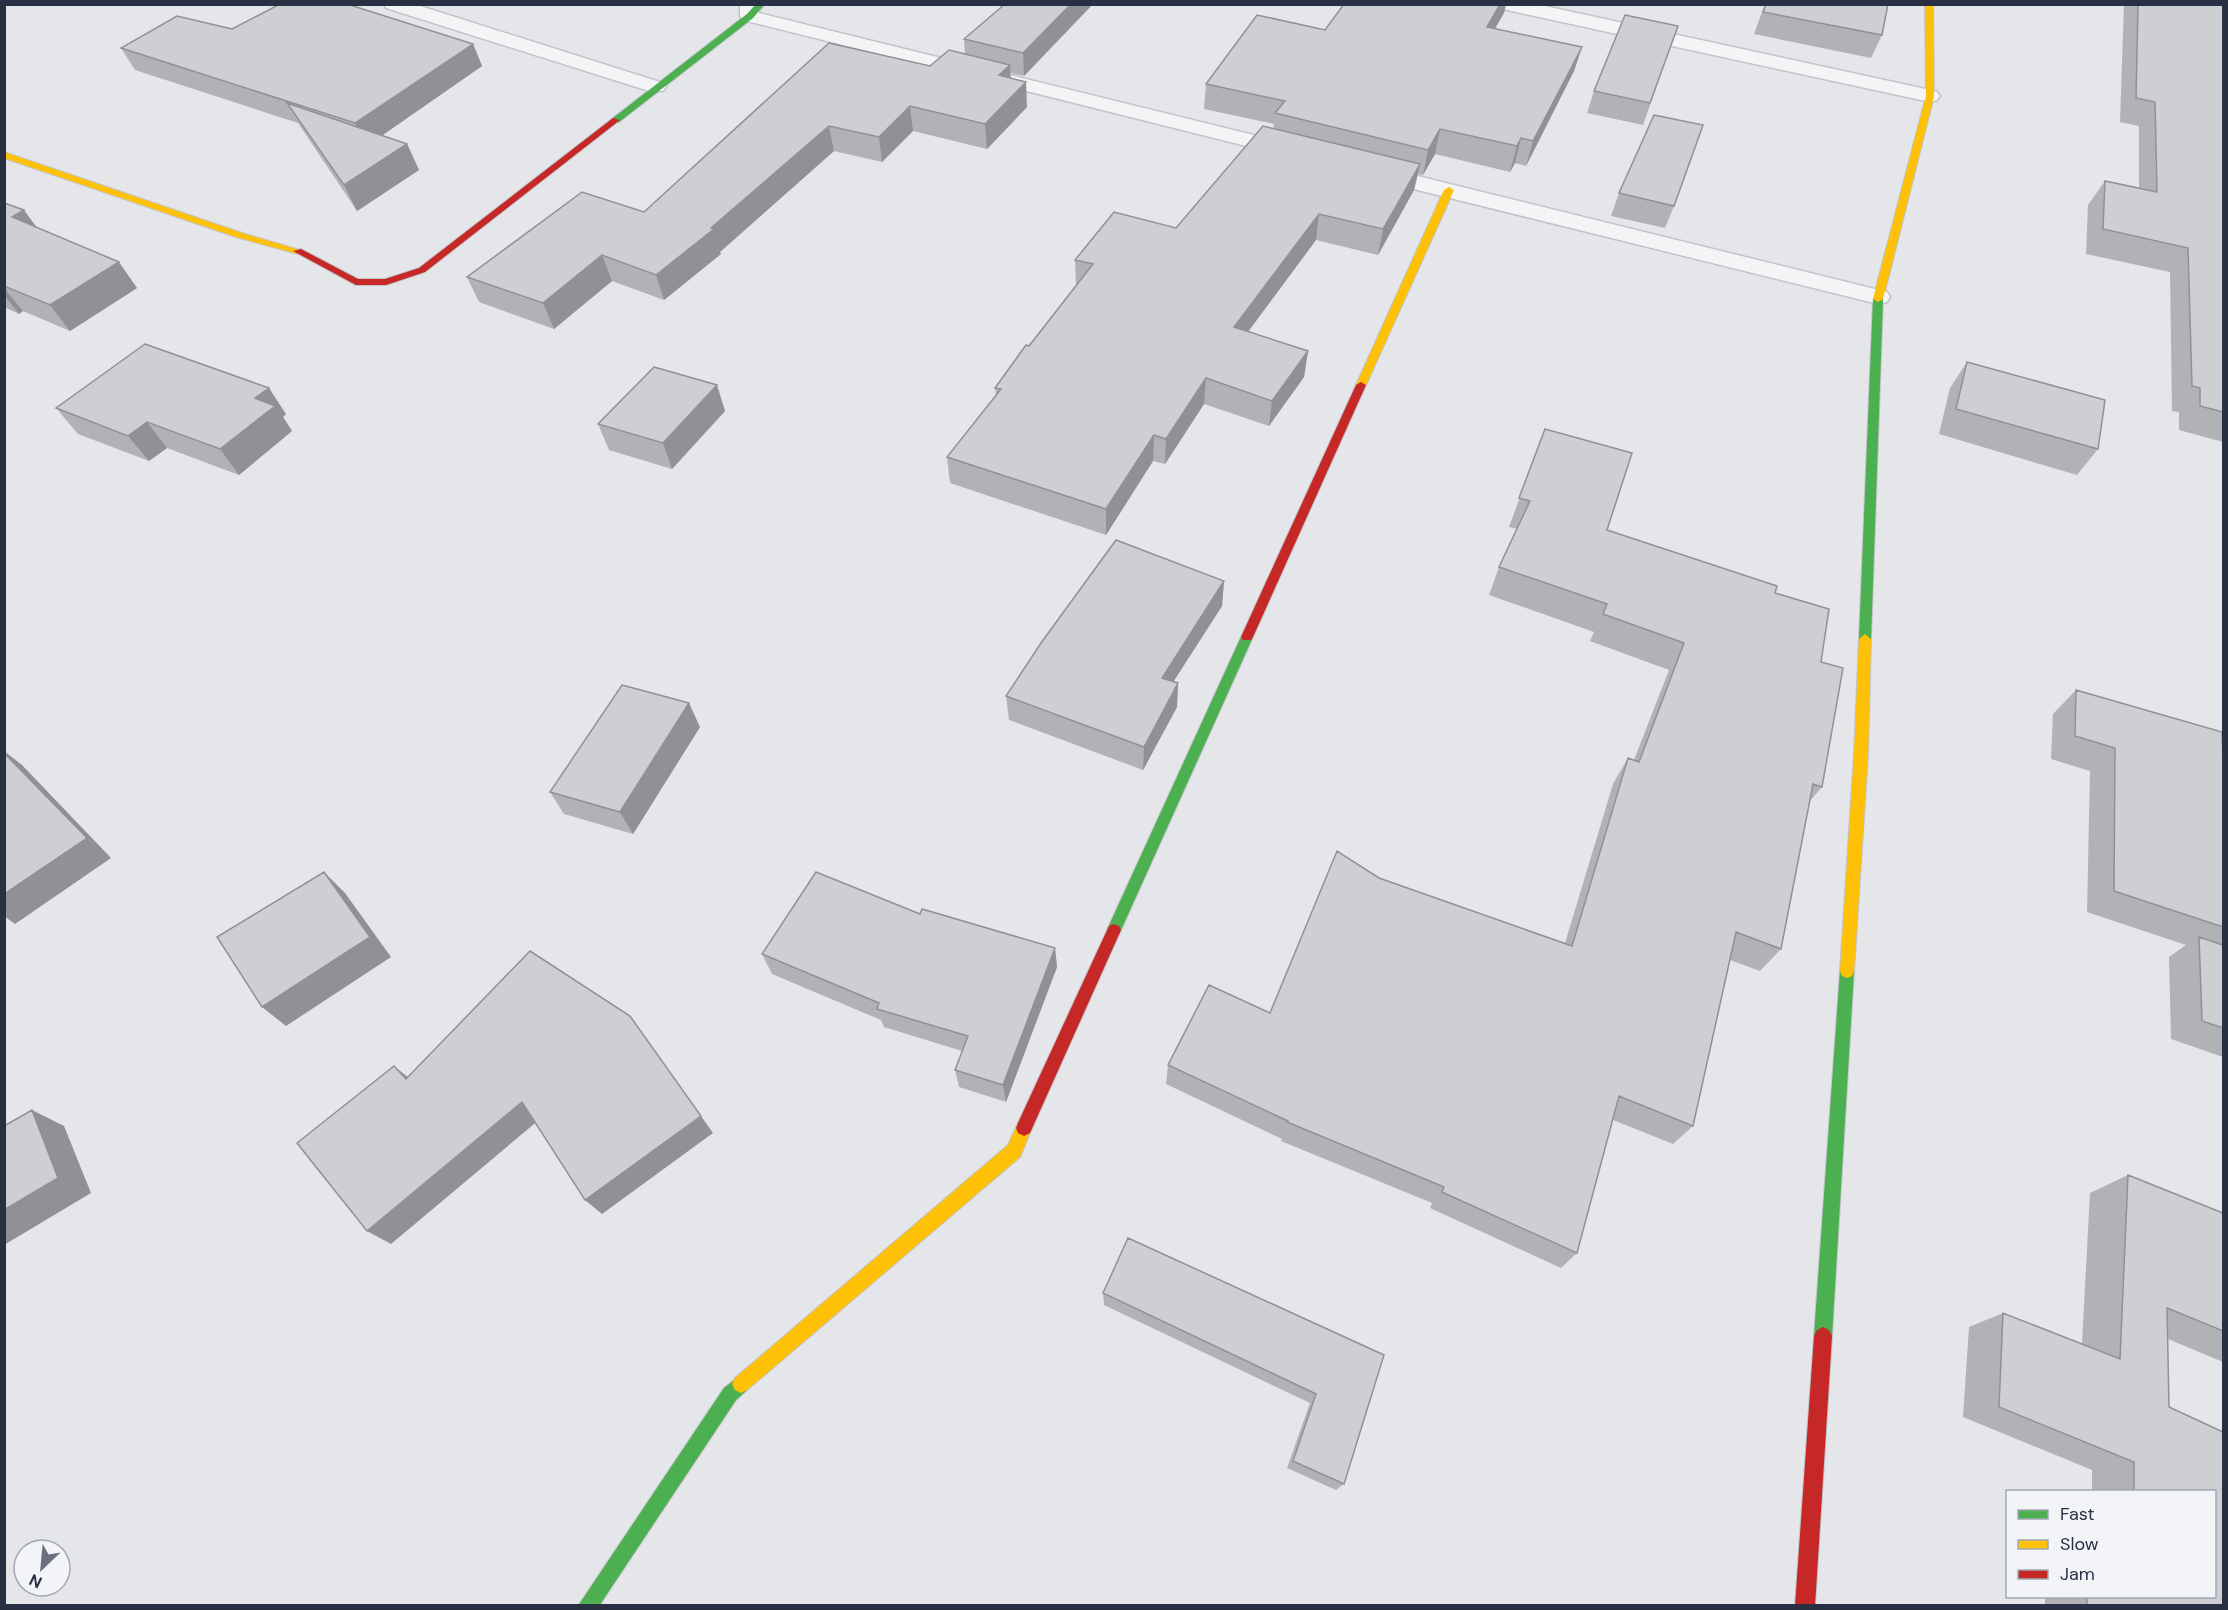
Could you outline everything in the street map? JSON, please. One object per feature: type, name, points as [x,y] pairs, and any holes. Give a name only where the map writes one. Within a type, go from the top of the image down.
[{"type":"street","points":[[393,4],[656,87]]},
{"type":"street","points":[[1507,4],[1930,96]]},
{"type":"street","points":[[1805,1605],[1861,754],[1878,297],[1930,96],[1929,4]]},
{"type":"street","points":[[4,155],[239,235],[302,252],[356,282],[386,282],[422,270],[753,8],[1312,156]]},
{"type":"street","points":[[1358,168],[1878,297]]},
{"type":"street","points":[[588,1605],[730,1394],[1014,1151],[1449,190]]},
{"type":"building","points":[[280,4],[347,4],[473,44],[355,123],[121,48],[177,16],[232,29]]},
{"type":"building","points":[[1005,4],[1071,4],[1023,53],[964,39]]},
{"type":"building","points":[[1344,4],[1500,4],[1487,27],[1582,47],[1533,141],[1521,138],[1517,146],[1440,129],[1428,150],[1275,113],[1285,101],[1206,84],[1257,15],[1325,30]]},
{"type":"building","points":[[1766,4],[1888,4],[1882,35],[1763,12]]},
{"type":"building","points":[[2138,4],[2223,4],[2223,412],[2200,406],[2200,388],[2192,386],[2188,248],[2103,229],[2105,181],[2157,192],[2155,102],[2136,98]]},
{"type":"building","points":[[1625,15],[1678,26],[1650,103],[1594,91]]},
{"type":"building","points":[[829,43],[930,66],[949,50],[1010,65],[999,75],[1026,82],[985,124],[910,106],[879,137],[829,126],[711,228],[714,229],[656,275],[602,255],[543,303],[467,277],[582,192],[644,212]]},
{"type":"building","points":[[287,103],[407,144],[344,185]]},
{"type":"building","points":[[1654,115],[1703,125],[1674,206],[1619,193]]},
{"type":"building","points":[[1263,126],[1420,164],[1383,229],[1319,214],[1234,327],[1308,351],[1272,401],[1206,378],[1166,439],[1154,435],[1106,509],[947,457],[1001,389],[995,388],[1026,345],[1029,346],[1093,264],[1075,260],[1114,212],[1176,228]]},
{"type":"building","points":[[4,203],[24,210],[12,217],[119,262],[50,305],[4,286]]},
{"type":"building","points":[[145,344],[269,388],[255,398],[275,406],[220,449],[147,422],[128,436],[56,408]]},
{"type":"building","points":[[1967,362],[2105,400],[2098,449],[1956,409]]},
{"type":"building","points":[[654,367],[717,385],[663,443],[598,424]]},
{"type":"building","points":[[1545,429],[1632,453],[1607,530],[1777,586],[1775,593],[1829,609],[1821,662],[1843,668],[1822,787],[1813,784],[1781,949],[1736,932],[1693,1126],[1619,1096],[1577,1253],[1442,1192],[1444,1187],[1287,1122],[1168,1065],[1209,985],[1270,1013],[1337,851],[1379,878],[1572,946],[1628,758],[1639,762],[1684,643],[1603,614],[1607,604],[1499,567],[1530,501],[1519,498]]},
{"type":"building","points":[[1116,540],[1224,581],[1162,678],[1178,683],[1144,747],[1006,696],[1041,643]]},
{"type":"building","points":[[622,685],[689,703],[620,812],[550,792]]},
{"type":"building","points":[[2076,690],[2222,732],[2223,927],[2114,891],[2115,748],[2075,736]]},
{"type":"building","points":[[4,753],[87,838],[4,894]]},
{"type":"building","points":[[324,872],[370,937],[262,1007],[217,937]]},
{"type":"building","points":[[816,872],[920,914],[922,909],[1055,948],[1003,1085],[955,1070],[968,1036],[877,1009],[879,1003],[762,954]]},
{"type":"building","points":[[2199,937],[2223,945],[2223,1028],[2202,1021]]},
{"type":"building","points":[[530,951],[630,1016],[701,1116],[585,1200],[522,1102],[367,1231],[297,1143],[394,1066],[406,1079]]},
{"type":"building","points":[[32,1110],[58,1178],[4,1210],[4,1126]]},
{"type":"building","points":[[2128,1175],[2223,1213],[2223,1331],[2167,1308],[2169,1407],[2223,1432],[2223,1605],[2087,1605],[2087,1598],[2216,1598],[2216,1490],[2134,1490],[2134,1462],[1999,1407],[2003,1313],[2120,1359]]},
{"type":"building","points":[[1128,1238],[1384,1355],[1344,1484],[1293,1461],[1316,1394],[1103,1293]]},
{"type":"traffic: fast","points":[[616,120],[750,16],[761,4]]},
{"type":"traffic: fast","points":[[1865,639],[1878,299]]},
{"type":"traffic: fast","points":[[1114,930],[1247,637]]},
{"type":"traffic: fast","points":[[1823,1336],[1847,971]]},
{"type":"traffic: fast","points":[[587,1606],[730,1394],[741,1384]]},
{"type":"traffic: slow","points":[[1878,299],[1930,96],[1929,4]]},
{"type":"traffic: slow","points":[[4,155],[239,235],[298,251]]},
{"type":"traffic: slow","points":[[1361,385],[1449,190]]},
{"type":"traffic: slow","points":[[1847,971],[1861,754],[1865,639]]},
{"type":"traffic: slow","points":[[741,1384],[1014,1151],[1024,1128]]},
{"type":"traffic: jam","points":[[298,251],[356,282],[386,282],[422,270],[616,120]]},
{"type":"traffic: jam","points":[[1247,637],[1361,385]]},
{"type":"traffic: jam","points":[[1024,1128],[1114,930]]},
{"type":"traffic: jam","points":[[1805,1606],[1823,1336]]}]
